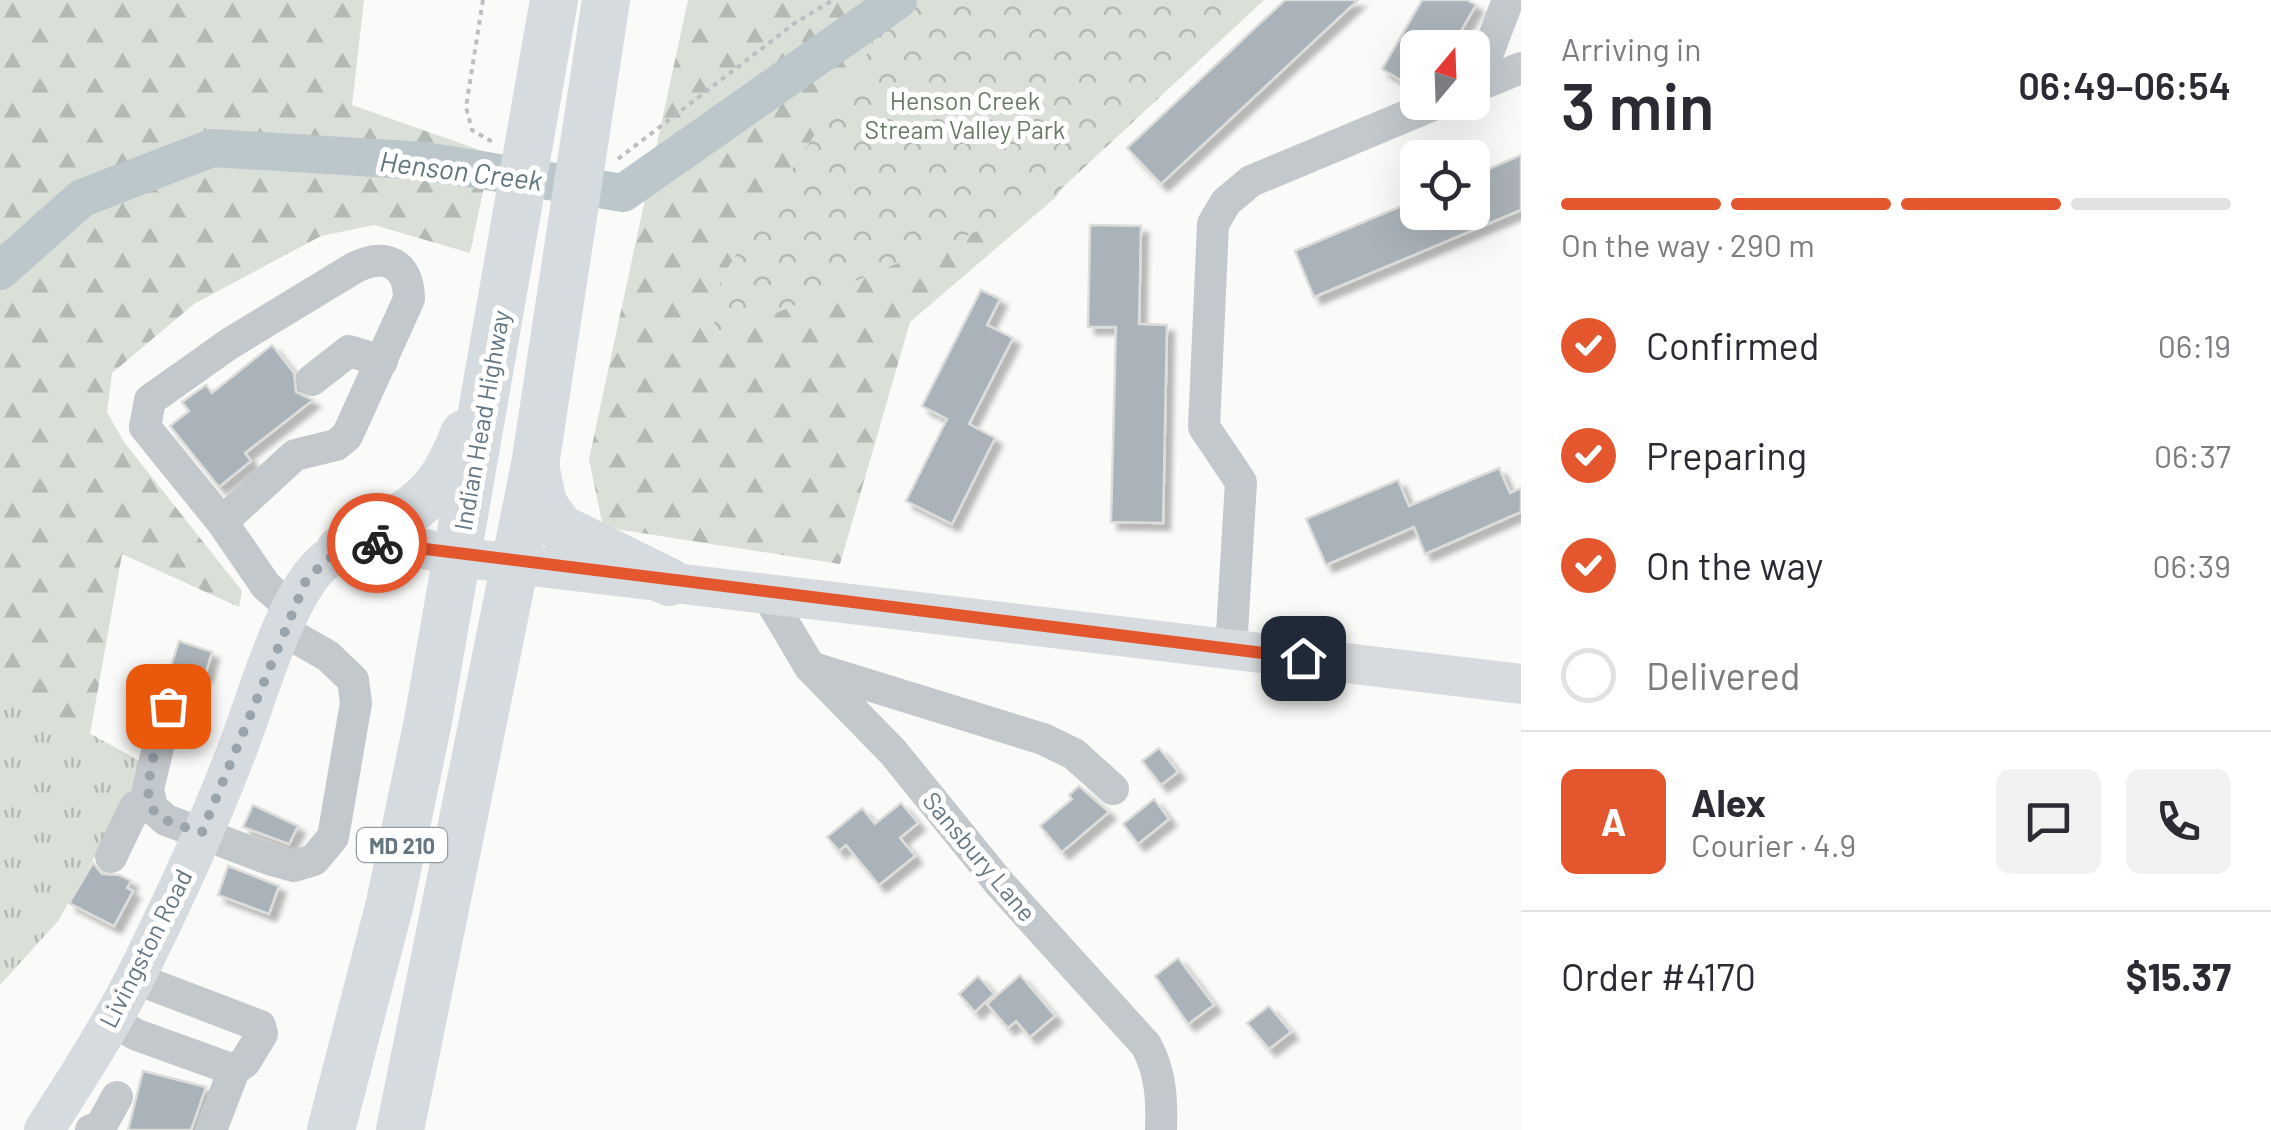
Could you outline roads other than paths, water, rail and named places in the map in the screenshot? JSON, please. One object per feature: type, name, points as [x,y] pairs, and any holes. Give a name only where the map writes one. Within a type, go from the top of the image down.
[{"type":"highway","name":"Indian Head Highway","points":[[331,1130],[390,903],[457,557],[554,0]]},
{"type":"highway","name":"MD 210","points":[[400,1130],[472,788],[534,465],[606,0]]},
{"type":"highway","points":[[340,550],[360,532],[416,507],[441,486],[494,351]]},
{"type":"highway","points":[[534,465],[543,504],[560,528],[669,582]]},
{"type":"main road","points":[[340,550],[376,543],[413,544],[457,557],[1521,684]]},
{"type":"main road","name":"Livingston Road","points":[[71,1124],[110,1020],[134,978],[202,832],[287,620],[307,578],[340,550]]},
{"type":"street","points":[[1490,47],[1508,0]]},
{"type":"street","points":[[1490,81],[1521,68]]},
{"type":"street","points":[[1231,649],[1241,482],[1204,427],[1213,224],[1226,202],[1251,181],[1400,119]]},
{"type":"street","points":[[168,706],[148,789],[152,808],[166,820],[294,866],[314,860],[334,836],[356,702],[352,680],[287,620],[222,522],[145,427],[150,400],[230,344],[370,260],[386,259],[402,268],[409,282],[409,299],[347,436],[336,445],[295,456],[222,522]]},
{"type":"street","points":[[312,380],[349,351],[382,362]]},
{"type":"street","name":"Sansbury Lane","points":[[766,594],[810,667],[893,752],[1000,884],[1146,1045],[1157,1065],[1161,1130]]},
{"type":"street","points":[[810,667],[1043,739],[1074,754],[1113,789]]},
{"type":"street","points":[[111,857],[135,807],[150,798]]},
{"type":"street","points":[[134,978],[260,1026],[262,1034],[246,1062],[234,1070],[211,1130]]},
{"type":"street","points":[[110,1020],[137,1036],[234,1070]]},
{"type":"street","points":[[71,1124],[101,1126],[116,1097]]},
{"type":"waterway","name":"Henson Creek","points":[[0,271],[82,198],[212,148],[425,161],[623,193],[898,0]]},
{"type":"park label","name":"Henson Creek Stream Valley Park","points":[[965,114]]}]
